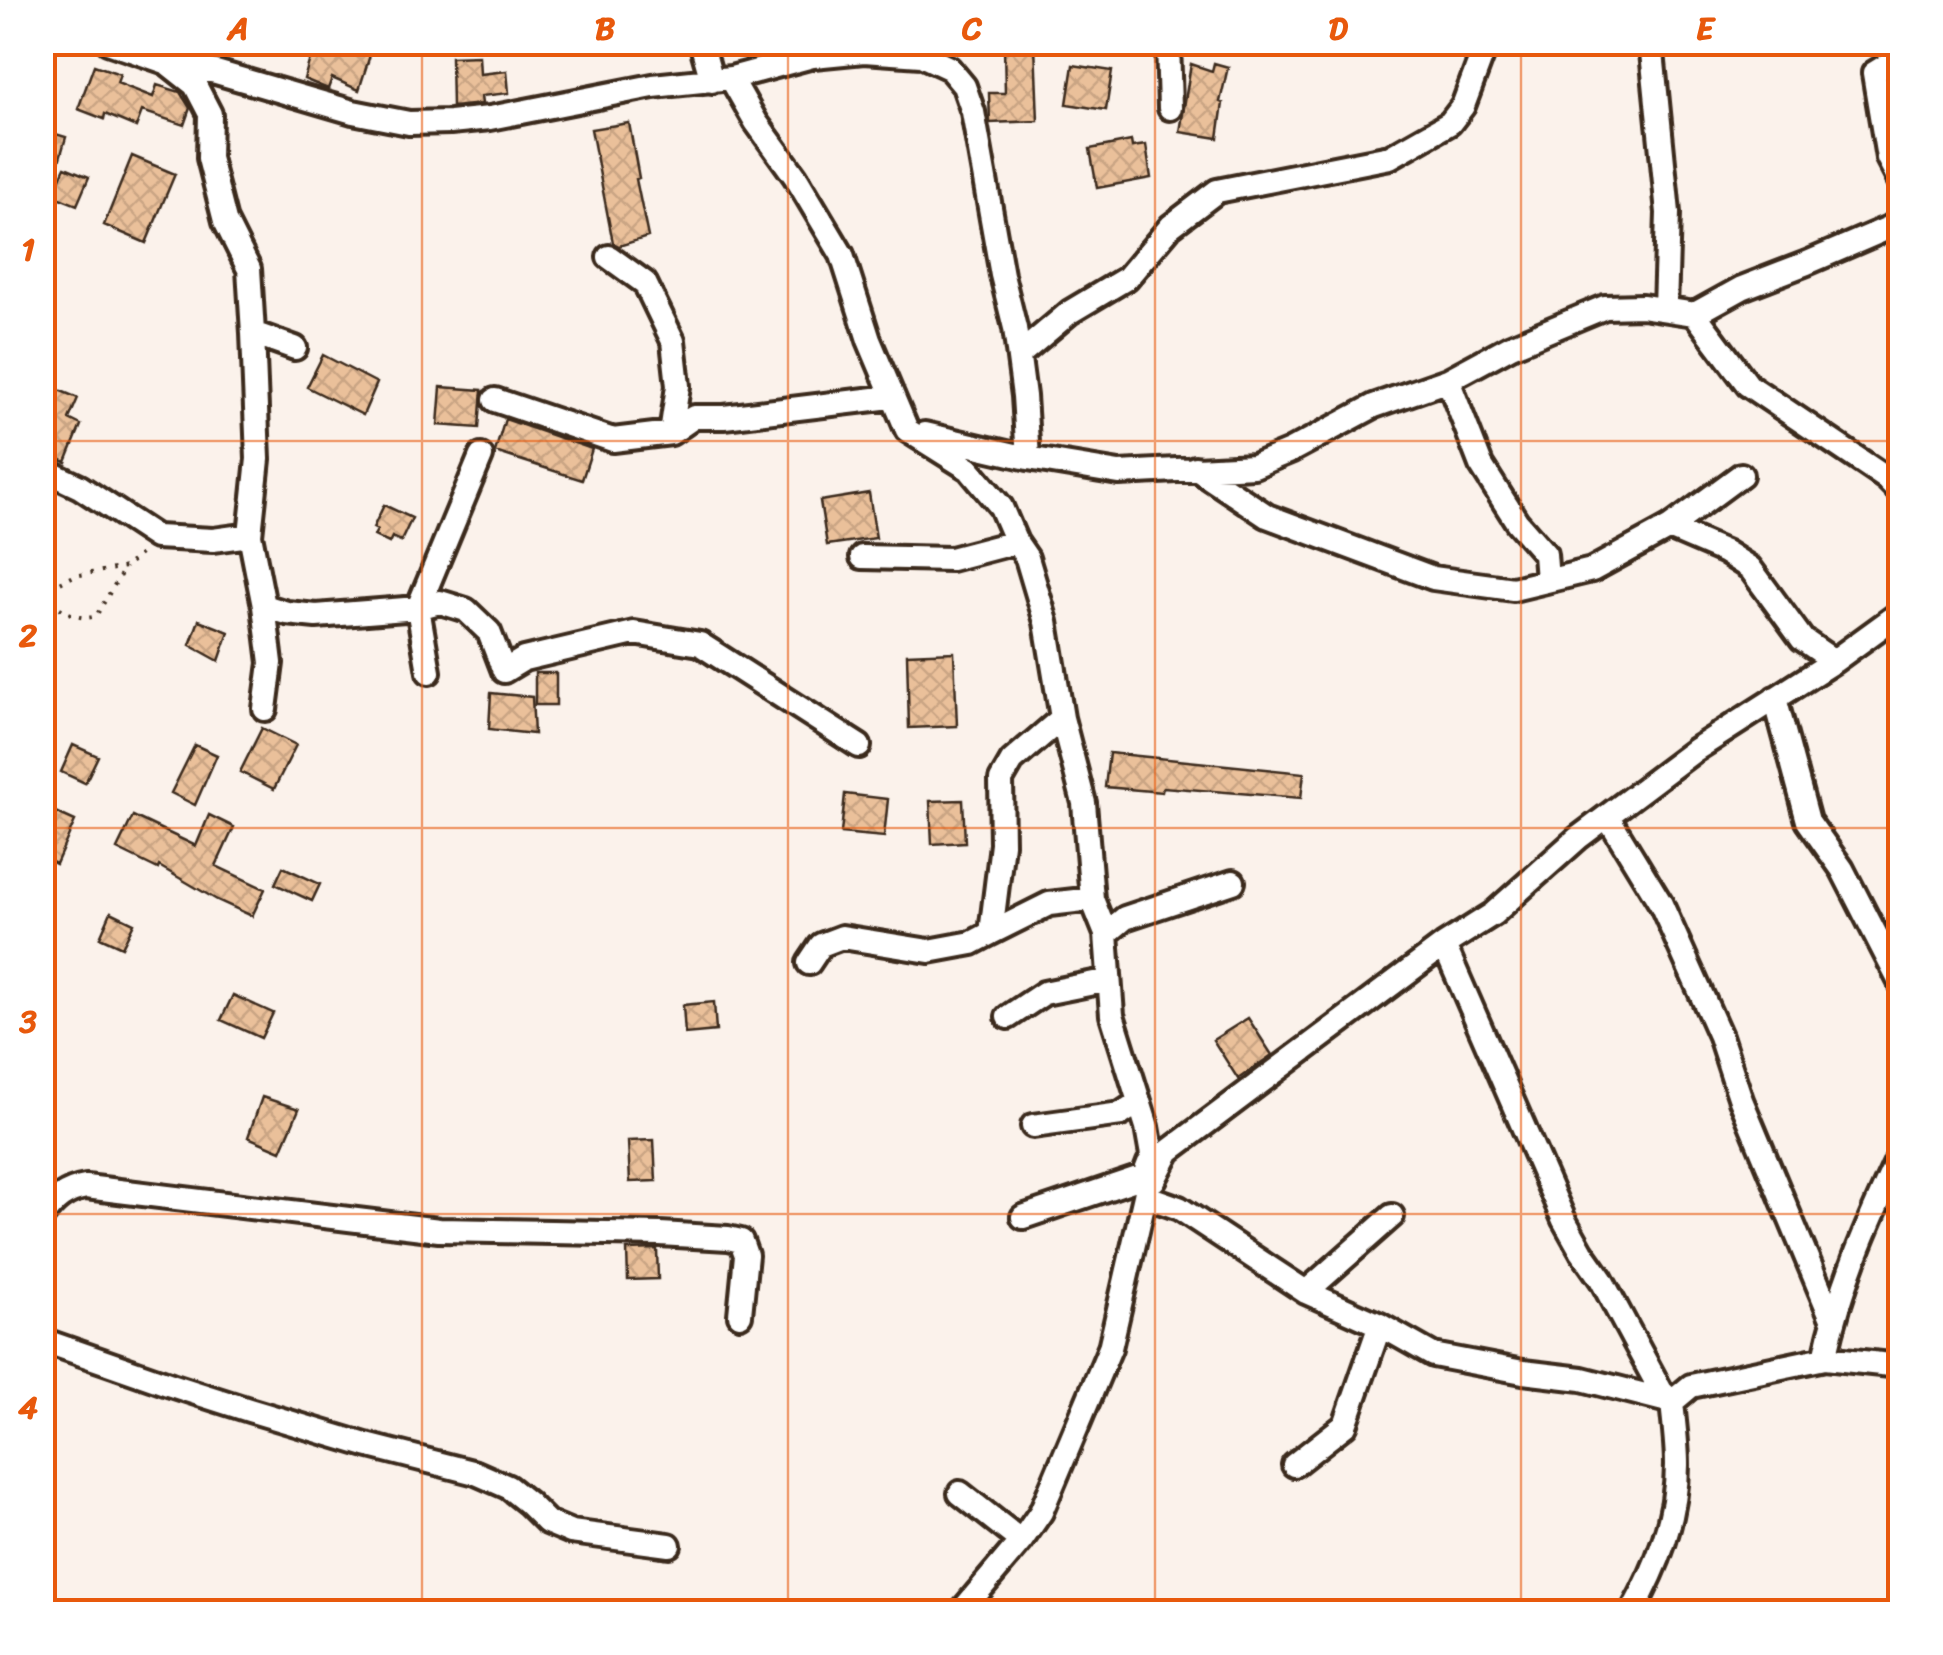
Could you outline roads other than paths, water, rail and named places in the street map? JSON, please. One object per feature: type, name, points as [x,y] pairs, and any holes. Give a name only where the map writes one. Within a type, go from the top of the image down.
[{"type":"street","points":[[108,42],[166,62],[409,124],[490,118],[653,86],[722,79],[813,56],[864,51],[921,55],[948,68],[964,86],[973,112],[1015,328],[1028,458]]},
{"type":"street","points":[[700,42],[722,79],[796,176],[842,255],[869,340],[907,430],[969,470],[1001,507],[1027,558],[1046,622],[1062,718],[1084,802],[1092,899],[1106,934],[1112,1015],[1152,1155],[1110,1348],[1041,1512],[960,1612]]},
{"type":"street","points":[[1168,42],[1170,108]]},
{"type":"street","points":[[1018,355],[1070,312],[1126,278],[1171,226],[1216,192],[1390,157],[1450,123],[1463,106],[1487,42]]},
{"type":"street","points":[[1651,42],[1668,213],[1664,309]]},
{"type":"street","points":[[1900,56],[1874,73],[1888,158],[1900,181]]},
{"type":"street","points":[[166,62],[195,85],[210,114],[209,158],[225,222],[249,269],[258,459],[250,535],[271,663],[266,709]]},
{"type":"street","points":[[907,430],[1119,474],[1254,466],[1374,406],[1448,380],[1511,346],[1605,307],[1642,306],[1695,314],[1742,288],[1900,223]]},
{"type":"street","points":[[609,257],[645,283],[673,342],[678,386],[671,434]]},
{"type":"street","points":[[1695,314],[1748,385],[1886,478],[1900,492]]},
{"type":"street","points":[[253,333],[295,348]]},
{"type":"street","points":[[1448,380],[1481,465],[1516,522],[1545,554],[1547,580]]},
{"type":"street","points":[[495,400],[614,440],[671,434],[694,417],[724,417],[891,397]]},
{"type":"street","points":[[428,672],[418,608],[482,456]]},
{"type":"street","points":[[1196,468],[1267,516],[1433,578],[1513,589],[1592,570],[1669,528],[1741,474]]},
{"type":"street","points":[[42,469],[80,488],[156,537],[214,540],[250,535]]},
{"type":"street","points":[[1669,528],[1725,552],[1750,568],[1802,639],[1834,661]]},
{"type":"street","points":[[862,557],[952,559],[1016,542]]},
{"type":"street","points":[[264,606],[316,616],[418,608],[440,602],[466,610],[488,632],[504,670],[524,659],[634,633],[700,644],[859,746]]},
{"type":"street","points":[[1145,1196],[1169,1151],[1444,946],[1493,914],[1578,838],[1695,750],[1900,614]]},
{"type":"street","points":[[1775,698],[1808,821],[1842,869],[1900,982]]},
{"type":"street","points":[[991,933],[1002,844],[1001,780],[1012,761],[1062,718]]},
{"type":"street","points":[[1608,817],[1661,904],[1720,1036],[1741,1100],[1833,1321]]},
{"type":"street","points":[[1106,934],[1125,918],[1233,882]]},
{"type":"street","points":[[809,963],[822,945],[842,937],[929,951],[972,943],[1049,904],[1092,899]]},
{"type":"street","points":[[1444,946],[1564,1220],[1601,1279],[1661,1391],[1672,1402],[1677,1467],[1670,1528],[1632,1612]]},
{"type":"street","points":[[1008,1017],[1044,993],[1109,980]]},
{"type":"street","points":[[1033,1126],[1120,1114],[1139,1102]]},
{"type":"street","points":[[1825,1358],[1860,1241],[1900,1154]]},
{"type":"street","points":[[1023,1218],[1144,1176],[1152,1155]]},
{"type":"street","points":[[42,1217],[62,1194],[86,1187],[438,1230],[728,1238],[741,1242],[746,1255],[740,1315]]},
{"type":"street","points":[[1145,1196],[1179,1208],[1306,1292],[1380,1325],[1433,1355],[1582,1379],[1672,1402]]},
{"type":"street","points":[[1306,1292],[1392,1216]]},
{"type":"street","points":[[1294,1465],[1344,1425],[1380,1325]]},
{"type":"street","points":[[42,1340],[233,1405],[476,1472],[508,1488],[547,1522],[571,1532],[669,1545]]},
{"type":"street","points":[[1672,1402],[1692,1386],[1825,1358],[1900,1366]]},
{"type":"street","points":[[960,1493],[1021,1541]]}]
